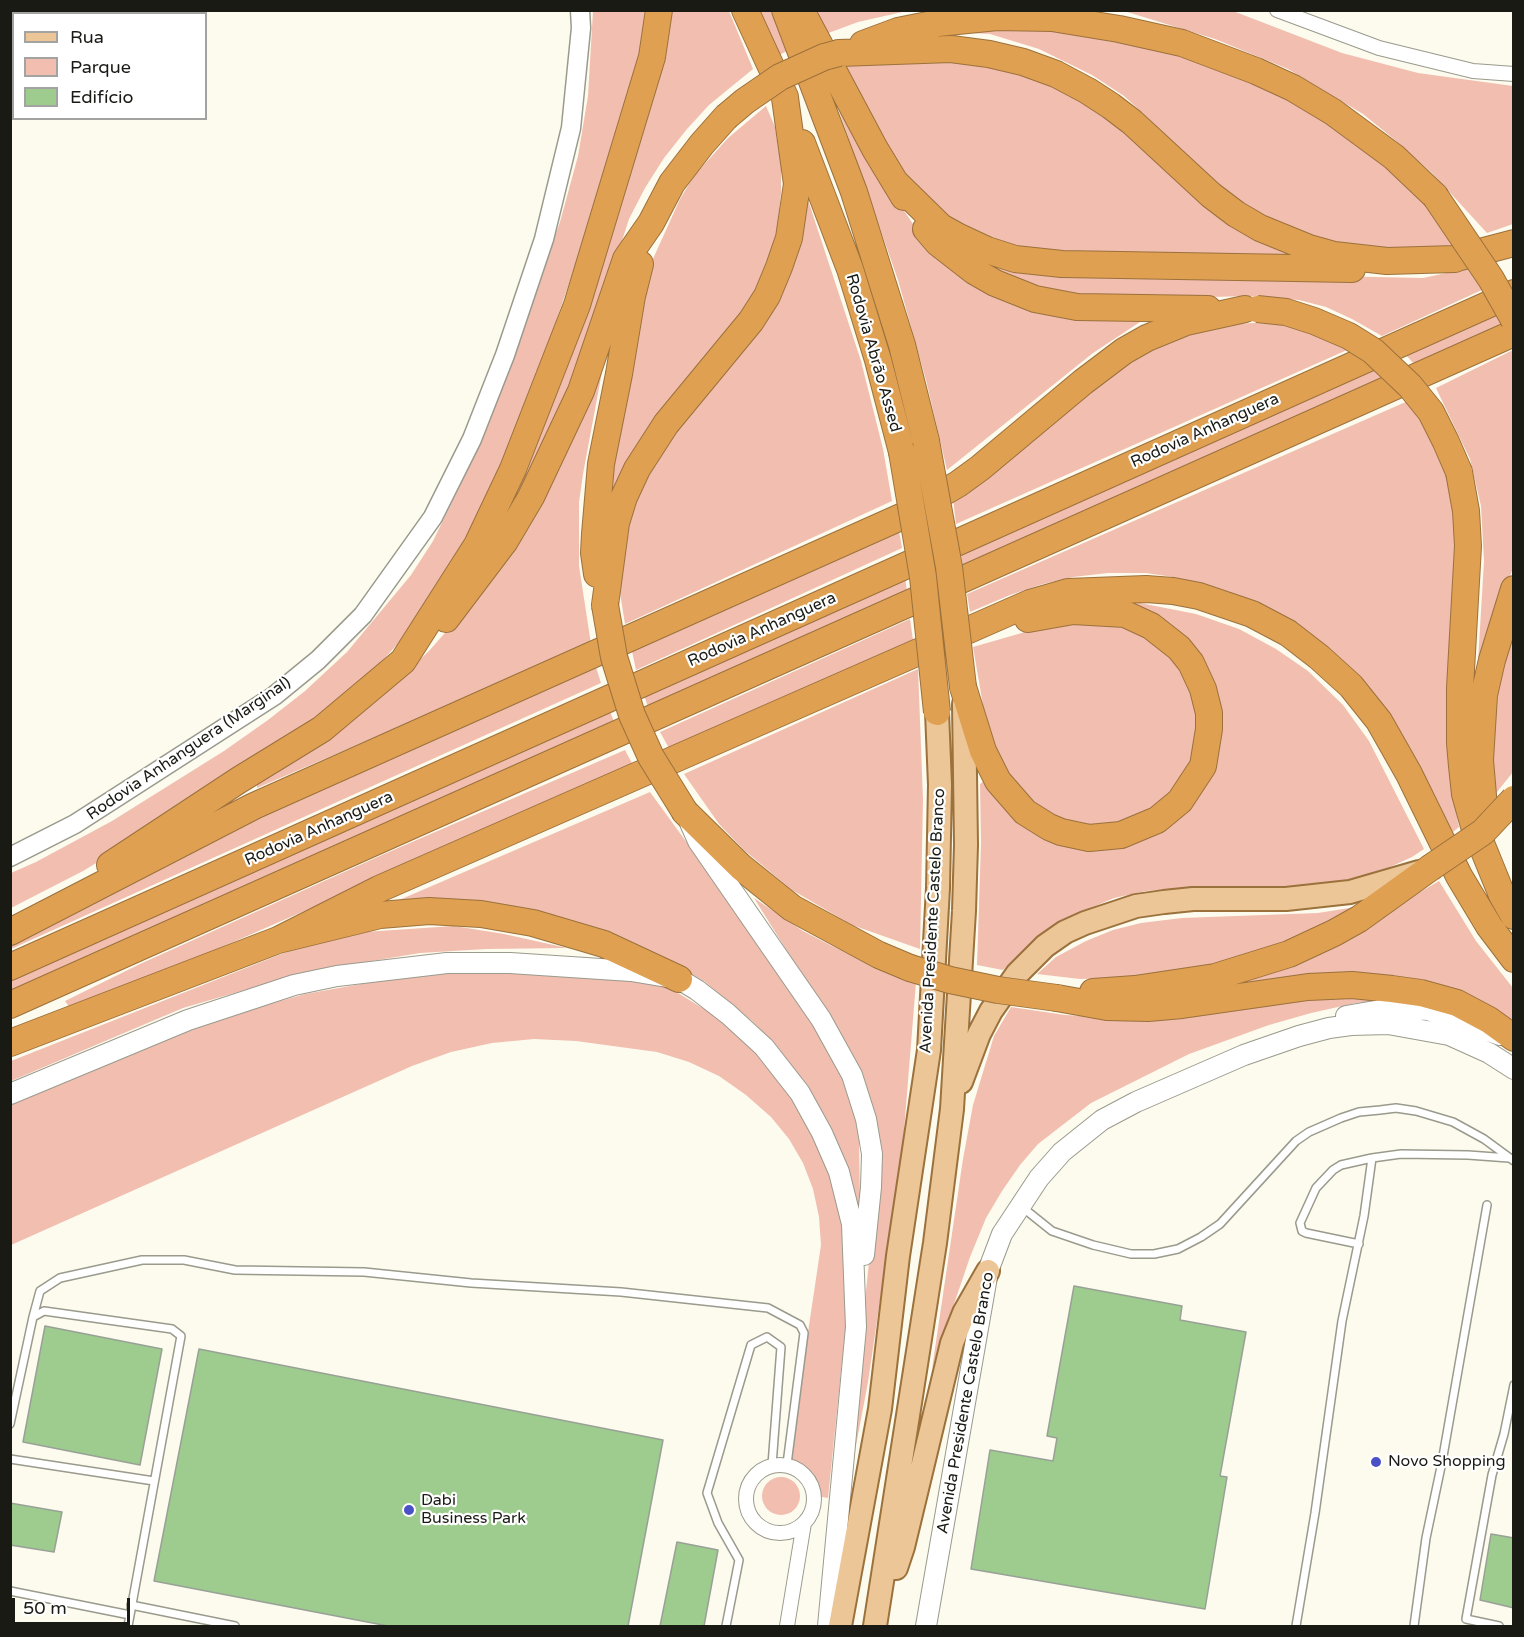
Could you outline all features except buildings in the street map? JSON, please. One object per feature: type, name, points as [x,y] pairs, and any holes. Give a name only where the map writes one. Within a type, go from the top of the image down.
[{"type":"highway","points":[[403,661],[477,545],[513,470],[581,293],[649,68],[659,10]]},
{"type":"highway","name":"Rodovia Abrão Assed","points":[[745,10],[785,98],[850,269],[878,360],[902,452],[923,577],[937,712]]},
{"type":"highway","name":"Rodovia Abrão Assed","points":[[784,10],[854,192],[899,335],[926,441],[949,567],[963,687],[983,751],[998,781],[1025,812],[1061,832],[1089,838],[1104,837],[1120,835],[1145,826],[1163,816],[1180,801],[1203,766],[1208,745],[1209,713],[1197,675],[1179,648],[1165,635],[1139,620],[1125,614],[1073,611],[1040,616],[944,640]]},
{"type":"highway","points":[[801,10],[870,140],[911,210],[938,243],[974,271],[1035,299],[1077,307],[1251,309],[1286,312],[1349,336],[1373,351],[1410,386],[1431,412],[1459,472],[1466,511],[1468,546],[1460,688],[1460,743],[1466,794],[1473,826],[1502,895],[1514,916]]},
{"type":"highway","points":[[18,928],[154,835],[322,729],[403,661],[445,621],[505,541],[531,497],[581,392],[626,259],[651,223],[672,183],[726,117],[745,101],[780,77],[824,57],[898,31],[938,23],[997,17],[1052,18],[1119,29],[1182,43],[1256,71],[1293,88],[1333,112],[1394,157],[1456,217],[1487,254],[1514,294]]},
{"type":"highway","points":[[839,53],[951,49],[989,54],[1023,62],[1064,78],[1111,106],[1210,195],[1260,228],[1309,248],[1334,255],[1387,261],[1455,259]]},
{"type":"highway","points":[[605,605],[616,523],[624,497],[638,469],[666,424],[751,321],[767,297],[779,267],[789,238],[797,184],[785,98]]},
{"type":"highway","points":[[895,182],[933,219],[958,237],[1015,259],[1038,262],[1112,266],[1405,270],[1425,267],[1514,243]]},
{"type":"highway","points":[[1435,196],[1491,279],[1514,320]]},
{"type":"highway","points":[[651,223],[632,296],[601,464],[594,553],[614,657],[632,715],[651,757],[685,812],[741,867],[792,908],[879,955],[910,968],[950,980],[998,990],[1107,1006],[1148,1008],[1308,987],[1352,985],[1382,988],[1421,993],[1457,1003],[1489,1020],[1514,1039]]},
{"type":"highway","name":"Rodovia Anhanguera","points":[[10,967],[1514,294]]},
{"type":"highway","points":[[18,928],[254,806],[903,516],[949,490],[980,468],[1124,351],[1147,338],[1186,322],[1251,309]]},
{"type":"highway","name":"Rodovia Anhanguera","points":[[10,1005],[1514,333]]},
{"type":"highway","points":[[10,1043],[278,940],[379,889],[944,640],[1029,603],[1068,592],[1122,589],[1173,591],[1199,596],[1252,614],[1288,633],[1319,657],[1351,686],[1379,721],[1459,876],[1489,926],[1514,959]]},
{"type":"highway","points":[[1487,858],[1480,760],[1483,704],[1492,660],[1514,590]]},
{"type":"highway","points":[[1057,998],[1215,977],[1289,954],[1359,919],[1482,832],[1514,799]]},
{"type":"highway","points":[[278,940],[380,915],[429,911],[481,914],[533,923],[604,944],[679,979]]},
{"type":"main road","name":"Avenida Presidente Castelo Branco","points":[[876,1626],[935,1243],[952,1109],[966,845],[963,687]]},
{"type":"main road","name":"Avenida Presidente Castelo Branco","points":[[840,1626],[880,1409],[898,1256],[929,1050],[938,876],[940,785],[937,712]]},
{"type":"main road","points":[[685,812],[698,841],[821,1019],[852,1075],[870,1137],[872,1162],[828,1626]]},
{"type":"main road","points":[[952,1109],[979,1034],[991,1011],[1017,974],[1045,946],[1065,932],[1100,917],[1136,906],[1193,899],[1286,899],[1332,894],[1389,881],[1430,868]]},
{"type":"main road","points":[[10,1094],[199,1016],[294,985],[338,976],[447,963],[499,963],[602,969],[679,979],[728,1014],[764,1047],[800,1093],[822,1133],[839,1172],[852,1224],[856,1327]]},
{"type":"main road","points":[[1299,1036],[1348,1015],[1408,1008],[1444,1014],[1514,1039]]},
{"type":"main road","name":"Avenida Presidente Castelo Branco","points":[[926,1626],[988,1270],[1002,1234],[1020,1205],[1062,1152],[1102,1120],[1171,1086],[1299,1036],[1351,1025],[1388,1024],[1449,1035],[1489,1053],[1514,1070]]},
{"type":"main road","points":[[876,1626],[903,1547],[952,1343],[964,1312],[988,1270]]},
{"type":"street","name":"Rodovia Anhanguera (Marginal)","points":[[10,857],[75,824],[274,696],[318,660],[363,615],[433,517],[472,439],[505,355],[544,239],[571,128],[580,10]]},
{"type":"street","points":[[1277,10],[1380,48],[1473,70],[1514,74]]},
{"type":"street","points":[[787,1464],[804,1473],[811,1482],[815,1504],[811,1514],[795,1530],[784,1533],[773,1532],[762,1528],[753,1520],[746,1499],[748,1488],[753,1477],[762,1470],[772,1465],[787,1464]]},
{"type":"street","points":[[787,1626],[804,1523]]},
{"type":"lane","points":[[1020,1205],[1052,1231],[1093,1245],[1131,1254],[1154,1254],[1178,1249],[1201,1238],[1220,1224],[1296,1141],[1324,1125],[1359,1112],[1396,1108],[1432,1115],[1468,1129],[1511,1159]]},
{"type":"lane","points":[[1359,1244],[1306,1233],[1302,1231],[1300,1223],[1316,1188],[1341,1165],[1401,1154],[1468,1155],[1511,1159]]},
{"type":"lane","points":[[1296,1626],[1315,1513],[1342,1321],[1359,1244],[1372,1158]]},
{"type":"lane","points":[[1414,1626],[1426,1538],[1442,1462],[1487,1205]]},
{"type":"lane","points":[[10,1424],[40,1291],[60,1278],[142,1260],[184,1260],[235,1270],[364,1272],[471,1283],[621,1292],[768,1308],[800,1325],[804,1333],[787,1464]]},
{"type":"lane","points":[[33,1317],[44,1311],[172,1329],[181,1336],[128,1626]]},
{"type":"lane","points":[[726,1626],[739,1560],[717,1523],[707,1493],[751,1345],[767,1337],[781,1347],[772,1465]]},
{"type":"lane","points":[[1499,1626],[1466,1619],[1492,1475],[1504,1434],[1514,1385]]},
{"type":"lane","points":[[10,1459],[154,1481]]},
{"type":"lane","points":[[10,1591],[130,1615]]},
{"type":"lane","points":[[131,1605],[235,1626]]},
{"type":"green space","points":[[593,11],[650,11],[646,38],[614,152],[514,444],[493,497],[402,639],[373,671],[312,722],[131,842],[83,871],[11,908],[11,873],[112,821],[224,751],[268,720],[305,691],[347,652],[411,575],[433,541],[480,445],[560,222],[578,156],[588,96]]},
{"type":"green space","points":[[668,11],[729,11],[753,69],[709,105],[687,129],[664,158],[645,188],[629,219],[609,281],[563,403],[534,468],[500,526]]},
{"type":"green space","points":[[756,11],[771,11],[787,51],[775,57]]},
{"type":"green space","points":[[809,11],[907,11],[858,22],[823,35]]},
{"type":"green space","points":[[1124,11],[1233,11],[1342,53],[1418,73],[1513,86],[1513,224],[1487,233],[1432,173],[1395,140],[1363,114],[1288,69],[1215,39]]},
{"type":"green space","points":[[1038,28],[1181,52],[1282,93],[1363,146],[1414,193],[1437,219],[1455,245],[1401,251],[1331,242],[1269,218],[1237,199],[1207,175],[1124,96],[1092,75],[1039,49],[990,34],[970,33],[972,29]]},
{"type":"green space","points":[[989,60],[1071,91],[1298,256],[1040,256],[964,228],[939,211],[919,193],[898,165],[838,69],[866,61]]},
{"type":"green space","points":[[766,106],[775,127],[781,166],[781,193],[775,250],[754,300],[606,508],[648,270],[680,199],[694,176],[728,138]]},
{"type":"green space","points":[[846,110],[917,230],[952,265],[1146,318],[1093,353],[947,470],[926,380],[898,280],[839,111]]},
{"type":"green space","points":[[807,197],[861,361],[883,449],[892,501],[625,624],[619,587],[620,554],[640,479],[744,341]]},
{"type":"green space","points":[[954,238],[987,255],[1328,276],[1423,278],[1474,267],[1486,288],[1382,336],[1326,307],[1299,300],[1250,296],[1093,300],[1001,278]]},
{"type":"green space","points":[[1500,311],[1506,323],[1415,365],[1405,354]]},
{"type":"green space","points":[[1231,324],[1278,324],[1301,329],[1328,339],[1347,350],[956,524],[953,499],[1116,370],[1182,334]]},
{"type":"green space","points":[[1513,350],[1513,568],[1478,662],[1484,561],[1481,506],[1470,459],[1436,388]]},
{"type":"green space","points":[[604,361],[579,502],[579,566],[591,644],[257,788],[257,784],[336,731],[398,680],[429,651],[458,618]]},
{"type":"green space","points":[[1375,368],[1385,377],[963,566],[961,552]]},
{"type":"green space","points":[[1408,401],[1430,431],[1449,480],[1454,506],[1456,562],[1447,734],[1453,797],[1459,827],[1453,832],[1399,738],[1244,598],[1209,585],[1173,577],[1146,573],[1108,573],[1073,577],[1043,584],[970,612],[967,594]]},
{"type":"green space","points":[[899,531],[902,548],[636,670],[632,651]]},
{"type":"green space","points":[[905,576],[907,592],[649,710],[643,692]]},
{"type":"green space","points":[[1135,602],[1196,614],[1239,629],[1276,649],[1308,671],[1343,705],[1369,741],[1424,849],[1390,867],[1328,884],[1273,888],[1176,889],[1146,891],[1114,898],[1058,922],[1039,935],[1003,970],[977,965],[981,843],[980,784],[987,779],[1052,835],[1172,819],[1216,719],[1149,616]]},
{"type":"green space","points":[[1513,613],[1513,772],[1493,797],[1490,763],[1493,688]]},
{"type":"green space","points":[[910,619],[913,640],[670,750],[660,732]]},
{"type":"green space","points":[[1096,621],[1140,630],[1171,652],[1191,688],[1197,709],[1197,731],[1194,751],[1187,770],[1167,801],[1148,815],[1095,828],[1053,819],[1015,791],[988,734],[973,647],[1046,626]]},
{"type":"green space","points":[[596,667],[601,683],[11,949],[11,940],[167,859]]},
{"type":"green space","points":[[918,669],[923,799],[920,949],[852,925],[792,890],[744,850],[719,824],[684,774]]},
{"type":"green space","points":[[609,709],[615,724],[11,993],[10,975]]},
{"type":"green space","points":[[625,750],[634,767],[183,964],[70,1008],[65,1001],[140,964],[382,855]]},
{"type":"green space","points":[[650,792],[730,902],[792,993],[819,1034],[845,1084],[854,1112],[859,1139],[860,1206],[856,1208],[810,1093],[797,1073],[776,1045],[752,1021],[704,981],[676,965],[617,939],[383,907]]},
{"type":"green space","points":[[1439,881],[1476,941],[1513,988],[1513,1025],[1460,992],[1215,990],[1344,937]]},
{"type":"green space","points":[[754,898],[803,931],[883,970],[916,982],[903,1143],[868,1382],[843,1514],[878,1175],[862,1079],[850,1052]]},
{"type":"green space","points":[[1368,905],[1246,961],[1120,978],[1080,979],[1037,974],[1056,957],[1086,941],[1113,930],[1141,923],[1182,918],[1318,913]]},
{"type":"green space","points":[[454,926],[567,948],[420,953],[306,972],[183,1008],[11,1081],[11,1061],[294,949],[364,932]]},
{"type":"green space","points":[[508,971],[652,981],[678,993],[712,1014],[750,1042],[780,1076],[823,1148],[845,1234],[847,1313],[828,1498],[817,1496],[809,1473],[791,1458],[821,1245],[819,1217],[813,1189],[803,1163],[789,1139],[771,1117],[746,1095],[719,1076],[689,1062],[657,1052],[576,1041],[534,1039],[492,1043],[451,1052],[412,1066],[11,1245],[11,1105],[188,1031],[305,994],[436,974]]},
{"type":"green space","points":[[1321,994],[1403,998],[1356,1003],[1311,1013],[1269,1025],[1189,1054],[1091,1103],[1038,1144],[1020,1165],[986,1218],[970,1257],[932,1369],[973,1105],[994,1036],[1011,1007],[1065,1015],[1102,1017]]},
{"type":"green space","points":[[781,1477],[794,1483],[800,1496],[794,1509],[781,1515],[768,1509],[762,1496],[768,1483]]},
{"type":"place","name":"Novo Shopping","points":[[1376,1462]]},
{"type":"place","name":"Dabi Business Park","points":[[409,1510]]}]
